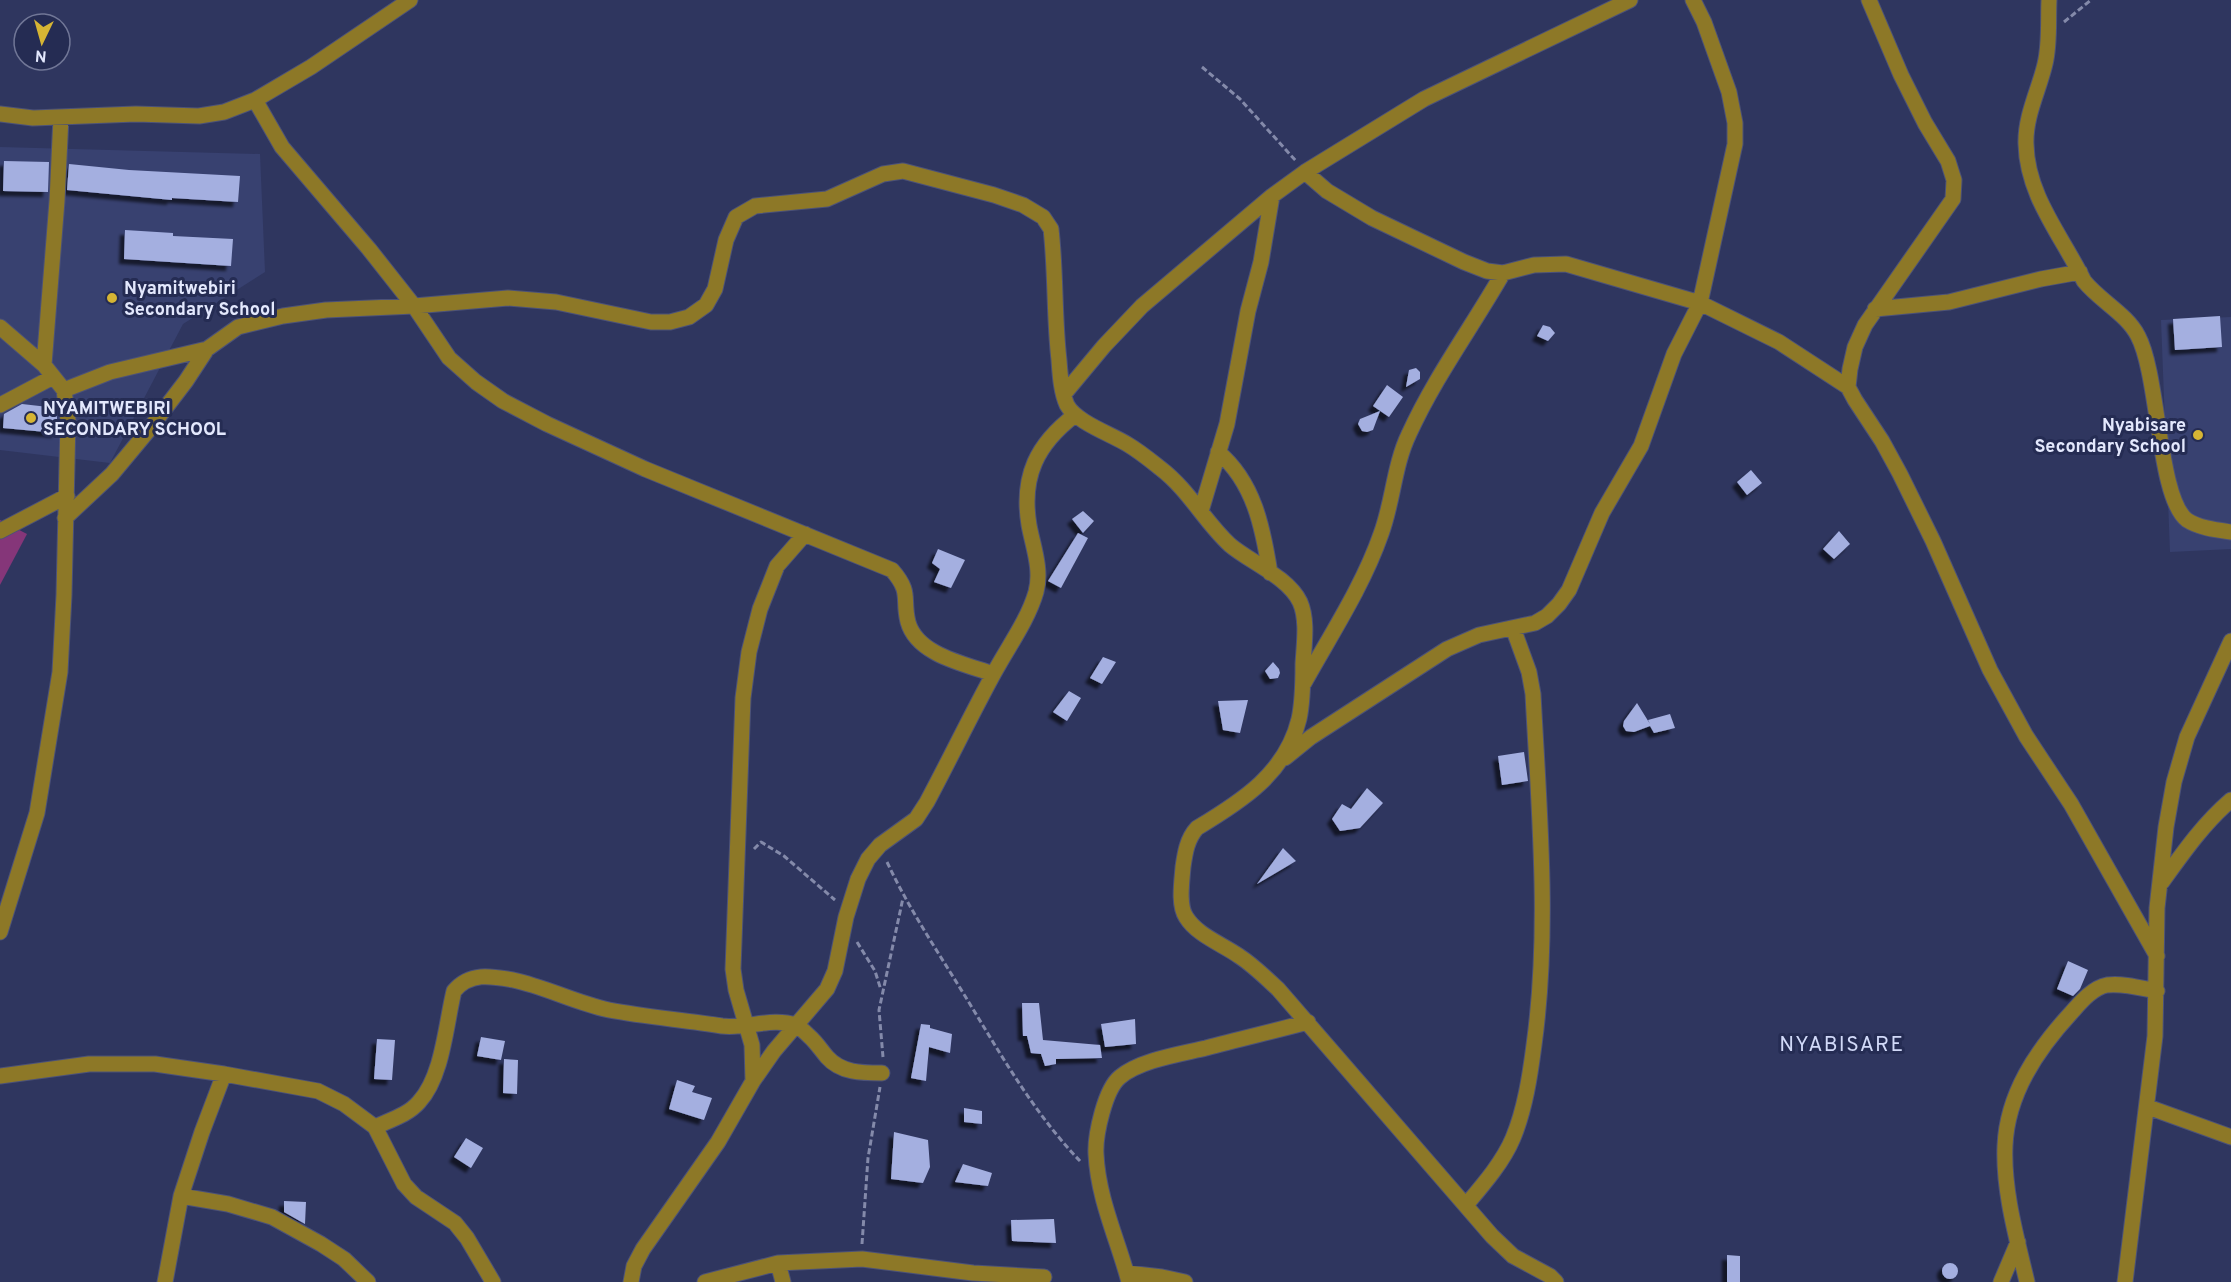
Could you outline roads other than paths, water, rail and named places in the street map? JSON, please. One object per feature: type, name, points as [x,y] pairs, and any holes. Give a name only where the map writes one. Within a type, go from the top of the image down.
[{"type":"street","points":[[0,114],[14,117],[136,114],[199,116],[224,112],[255,100],[310,67],[410,0]]},
{"type":"street","points":[[1064,394],[1104,346],[1142,306],[1272,196],[1305,172],[1424,99],[1630,0]]},
{"type":"street","points":[[1280,761],[1311,737],[1447,649],[1479,635],[1543,620],[1569,590],[1602,513],[1641,446],[1674,354],[1700,303],[1735,144],[1729,92],[1708,32],[1693,0]]},
{"type":"street","points":[[1848,387],[1855,347],[1875,309],[1953,199],[1954,180],[1948,161],[1906,85],[1869,0]]},
{"type":"street","points":[[2049,0],[2045,63],[2028,126],[2026,143],[2029,168],[2038,197],[2054,229],[2093,292],[2127,321],[2138,336],[2153,395],[2165,464],[2179,511],[2186,519],[2196,524],[2231,532]]},
{"type":"street","points":[[255,100],[282,147],[369,249],[414,306],[449,358],[476,382],[503,401],[547,424],[645,469],[892,570],[903,583],[908,622],[917,640],[937,653],[993,674]]},
{"type":"street","points":[[49,371],[61,117]]},
{"type":"street","points":[[65,518],[112,474],[186,381],[207,349],[238,327],[283,316],[326,310],[508,298],[556,302],[651,321],[670,321],[689,317],[706,305],[715,289],[726,240],[736,217],[755,206],[827,199],[883,174],[903,171],[994,195],[1023,206],[1043,217],[1052,229],[1056,333],[1067,405],[1075,415],[1129,445],[1163,470],[1190,495],[1215,530],[1231,546],[1289,587],[1301,604],[1305,628],[1302,686],[1296,728],[1280,761],[1269,776],[1253,791],[1194,831],[1185,851],[1182,879],[1182,902],[1185,917],[1199,931],[1258,970],[1308,1022],[1350,1074],[1492,1236],[1513,1256],[1550,1276],[1556,1282]]},
{"type":"street","points":[[1305,172],[1327,191],[1372,218],[1464,262],[1487,271],[1503,273],[1534,265],[1566,264],[1700,303],[1779,342],[1848,387],[1882,441],[1933,541],[1995,680],[2026,736],[2071,804],[2157,956]]},
{"type":"street","points":[[1201,511],[1227,424],[1244,330],[1261,262],[1272,196]]},
{"type":"street","points":[[1875,309],[1949,302],[2041,279],[2080,272]]},
{"type":"street","points":[[1302,686],[1375,551],[1392,499],[1398,464],[1408,435],[1452,353],[1476,320],[1503,273]]},
{"type":"street","points":[[0,327],[49,371],[64,390],[68,420],[60,672],[37,813],[0,932]]},
{"type":"street","points":[[64,390],[110,372],[207,349]]},
{"type":"street","points":[[0,405],[49,371]]},
{"type":"street","points":[[631,1282],[634,1266],[643,1249],[718,1142],[753,1081],[827,989],[836,971],[846,917],[868,858],[880,845],[916,819],[933,792],[1029,609],[1036,591],[1038,562],[1029,524],[1028,483],[1036,456],[1057,429],[1075,415]]},
{"type":"street","points":[[1218,452],[1236,469],[1251,498],[1265,540],[1270,573]]},
{"type":"street","points":[[0,531],[67,496]]},
{"type":"street","points":[[753,1081],[752,1045],[736,990],[733,969],[743,698],[749,652],[760,609],[777,566],[805,534]]},
{"type":"street","points":[[1466,1205],[1513,1140],[1531,1068],[1538,1018],[1542,905],[1533,700],[1529,672],[1513,628]]},
{"type":"street","points":[[2125,1282],[2155,1036],[2157,908],[2166,828],[2174,782],[2184,748],[2231,641]]},
{"type":"street","points":[[2160,885],[2195,836],[2231,800]]},
{"type":"street","points":[[375,1127],[405,1114],[420,1101],[438,1062],[454,990],[461,982],[471,977],[491,976],[518,981],[588,1004],[618,1011],[735,1028],[778,1022],[796,1025],[815,1041],[828,1059],[843,1069],[862,1073],[882,1073]]},
{"type":"street","points":[[2027,1282],[2008,1189],[2005,1147],[2010,1112],[2028,1070],[2052,1033],[2086,997],[2105,985],[2157,991]]},
{"type":"street","points":[[1185,1282],[1162,1277],[1128,1278],[1109,1222],[1095,1152],[1109,1093],[1119,1077],[1139,1067],[1172,1056],[1308,1022]]},
{"type":"street","points":[[0,1076],[89,1064],[155,1064],[318,1091],[345,1104],[375,1127],[404,1184],[416,1197],[455,1223],[494,1282]]},
{"type":"street","points":[[165,1282],[181,1196],[224,1074]]},
{"type":"street","points":[[2148,1107],[2231,1137]]},
{"type":"street","points":[[181,1196],[228,1204],[272,1217],[344,1259],[368,1282]]},
{"type":"street","points":[[2001,1282],[2018,1242]]},
{"type":"street","points":[[705,1282],[778,1263],[862,1259],[973,1273],[1044,1277]]},
{"type":"street","points":[[778,1263],[783,1282]]},
{"type":"place","name":"Nyamitwebiri Secondary School","points":[[112,298]]},
{"type":"place","name":"NYAMITWEBIRI SECONDARY SCHOOL","points":[[31,418]]},
{"type":"place","name":"Nyabisare Secondary School","points":[[2198,435]]},
{"type":"district","name":"NYABISARE","points":[[1842,1044]]}]
